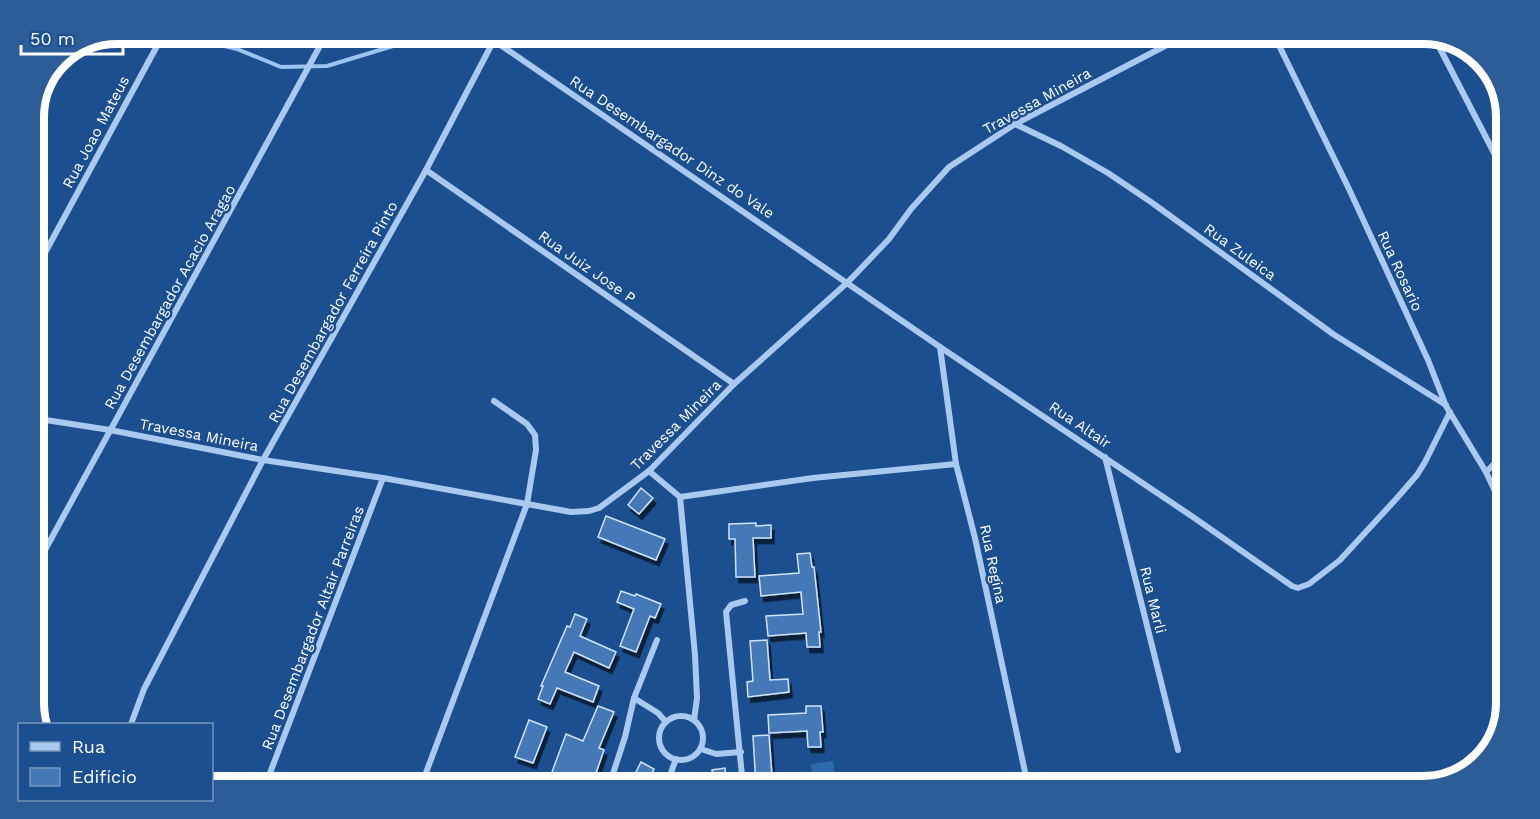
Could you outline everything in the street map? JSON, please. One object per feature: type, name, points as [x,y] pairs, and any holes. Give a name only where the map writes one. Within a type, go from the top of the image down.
[{"type":"street","name":"Rua Joao Mateus","points":[[44,254],[156,44]]},
{"type":"street","name":"Rua Desembargador Acacio Aragao","points":[[44,552],[321,44]]},
{"type":"street","name":"Rua Desembargador Ferreira Pinto","points":[[131,723],[144,689],[263,460],[426,170],[492,44]]},
{"type":"street","name":"Rua Desembargador Dinz do Vale","points":[[500,44],[848,282]]},
{"type":"street","name":"Travessa Mineira","points":[[44,420],[110,430],[263,460],[383,478],[571,512],[590,511],[609,502],[650,471],[734,384],[848,282],[889,239],[911,208],[949,166],[1015,124],[1169,44]]},
{"type":"street","name":"Rua Rosario","points":[[1279,44],[1350,189],[1428,360],[1446,406],[1496,494]]},
{"type":"street","points":[[1438,45],[1496,157]]},
{"type":"street","points":[[46,101],[57,77]]},
{"type":"street","name":"Rua Zuleica","points":[[1015,124],[1061,146],[1108,173],[1333,334],[1446,406]]},
{"type":"street","name":"Rua Juiz Jose P","points":[[426,170],[734,384]]},
{"type":"street","name":"Rua Altair","points":[[848,282],[1288,584],[1298,588],[1309,584],[1340,560],[1404,491],[1425,462],[1450,412]]},
{"type":"street","name":"Rua Regina","points":[[940,346],[956,464],[975,538],[1026,776]]},
{"type":"street","points":[[425,776],[527,504],[536,450],[535,435],[527,424],[494,401]]},
{"type":"street","name":"Rua Marli","points":[[1105,457],[1178,750]]},
{"type":"street","points":[[1485,472],[1496,462]]},
{"type":"street","points":[[680,497],[813,478],[956,464]]},
{"type":"street","points":[[650,471],[680,497],[695,655],[697,698],[694,720]]},
{"type":"street","name":"Rua Desembargador Altair Parreiras","points":[[269,776],[383,478]]},
{"type":"street","points":[[742,776],[726,612],[731,605],[745,601]]},
{"type":"street","points":[[612,776],[634,698],[657,640]]},
{"type":"street","points":[[634,698],[658,713],[666,722]]},
{"type":"street","points":[[678,716],[694,720],[702,728],[704,740],[701,748],[690,759],[676,759],[665,753],[659,740],[666,722],[678,716]]},
{"type":"street","points":[[701,748],[716,754],[741,752]]},
{"type":"street","points":[[670,776],[676,759]]},
{"type":"shaded area","points":[[833,761],[835,776],[812,776],[811,764]]},
{"type":"building","points":[[641,488],[653,498],[639,514],[628,505]]},
{"type":"building","points":[[606,516],[665,539],[656,560],[598,537]]},
{"type":"building","points":[[756,523],[756,526],[771,525],[771,538],[753,538],[755,577],[736,577],[735,539],[729,539],[729,524]]},
{"type":"building","points":[[810,553],[812,567],[814,567],[821,632],[819,632],[820,647],[807,647],[806,633],[768,636],[766,616],[803,614],[801,592],[761,596],[759,576],[799,573],[797,554]]},
{"type":"building","points":[[621,591],[661,604],[655,618],[650,616],[636,652],[620,646],[634,609],[617,602]]},
{"type":"building","points":[[575,614],[587,619],[580,636],[616,652],[609,668],[574,652],[565,672],[599,686],[593,702],[557,688],[550,704],[538,699],[543,686],[541,686],[567,626],[570,627]]},
{"type":"building","points":[[767,640],[770,680],[788,679],[789,692],[748,697],[747,682],[753,681],[750,641]]},
{"type":"building","points":[[598,706],[614,712],[599,748],[604,750],[595,776],[561,776],[552,772],[566,734],[583,741]]},
{"type":"building","points":[[806,706],[821,706],[823,732],[820,732],[821,747],[808,747],[807,731],[769,733],[768,715],[806,713]]},
{"type":"building","points":[[529,720],[547,727],[533,763],[515,757]]},
{"type":"building","points":[[769,735],[772,776],[755,776],[753,736]]},
{"type":"building","points":[[641,762],[654,769],[650,776],[634,776]]},
{"type":"building","points":[[725,768],[726,776],[713,776],[712,770]]},
{"type":"waterway","points":[[216,44],[237,49],[281,67],[327,66],[400,44]]}]
